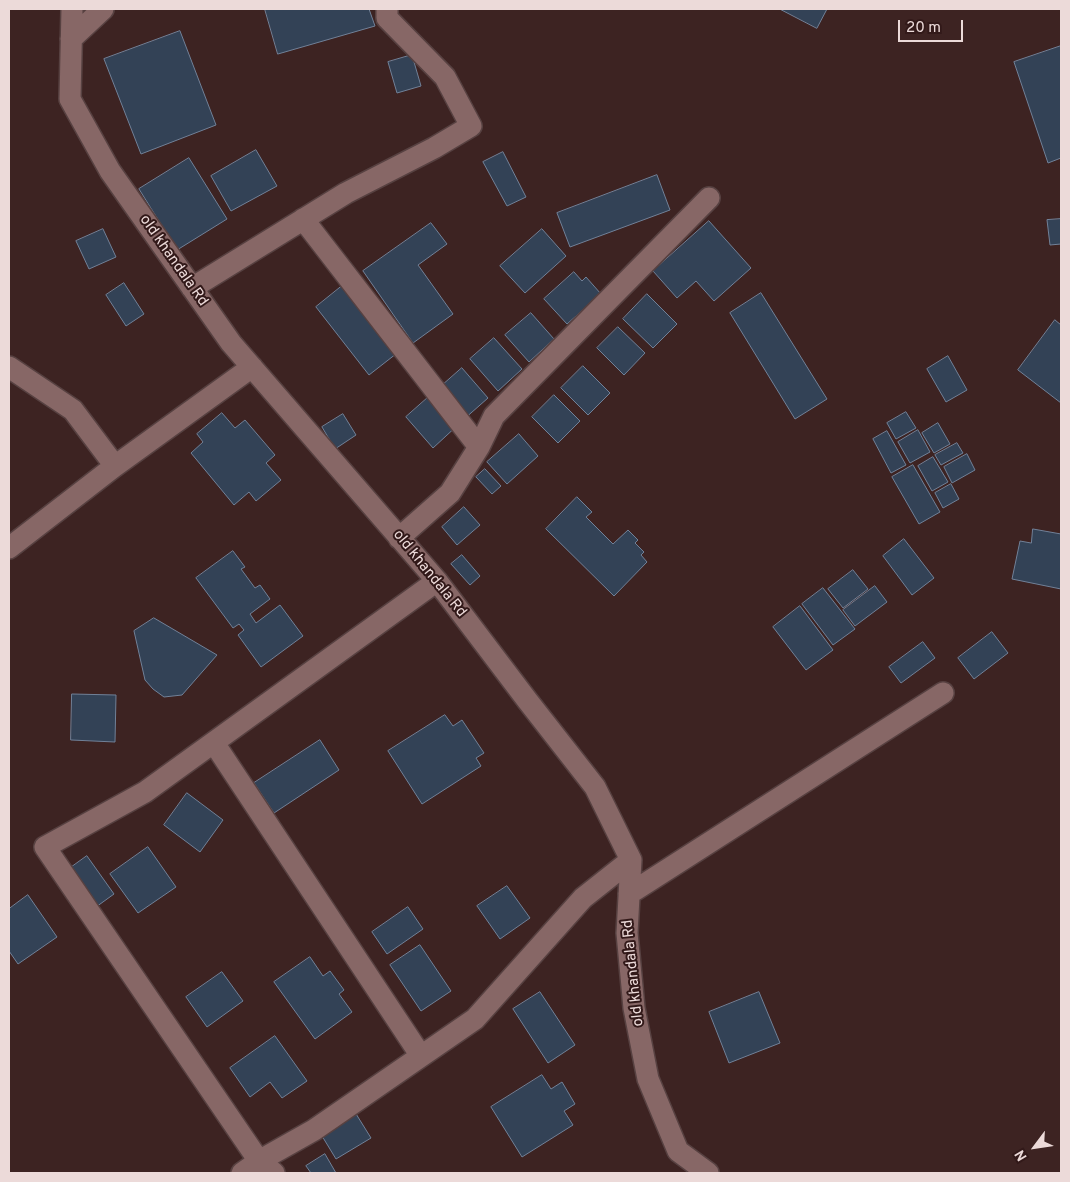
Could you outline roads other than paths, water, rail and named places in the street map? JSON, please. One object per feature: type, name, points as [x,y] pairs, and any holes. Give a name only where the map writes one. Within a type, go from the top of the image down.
[{"type":"street","name":"old khandala Rd","points":[[72,9],[70,99],[110,171],[230,343],[438,581],[595,787],[631,860],[627,933],[628,952],[634,1008],[648,1079],[678,1151],[708,1173]]},
{"type":"street","points":[[71,39],[103,9]]},
{"type":"street","points":[[192,288],[346,193],[434,148],[471,126],[445,77],[387,18],[388,9]]},
{"type":"street","points":[[400,538],[450,493],[479,447],[494,416],[709,198]]},
{"type":"street","points":[[303,219],[479,447]]},
{"type":"street","points":[[9,367],[73,410],[115,466]]},
{"type":"street","points":[[9,548],[115,466],[252,367]]},
{"type":"street","points":[[267,1167],[46,846],[145,792],[438,581]]},
{"type":"street","points":[[629,894],[943,693]]},
{"type":"street","points":[[214,743],[421,1056]]},
{"type":"street","points":[[242,1173],[267,1167],[314,1130],[476,1019],[583,898],[631,860]]}]
